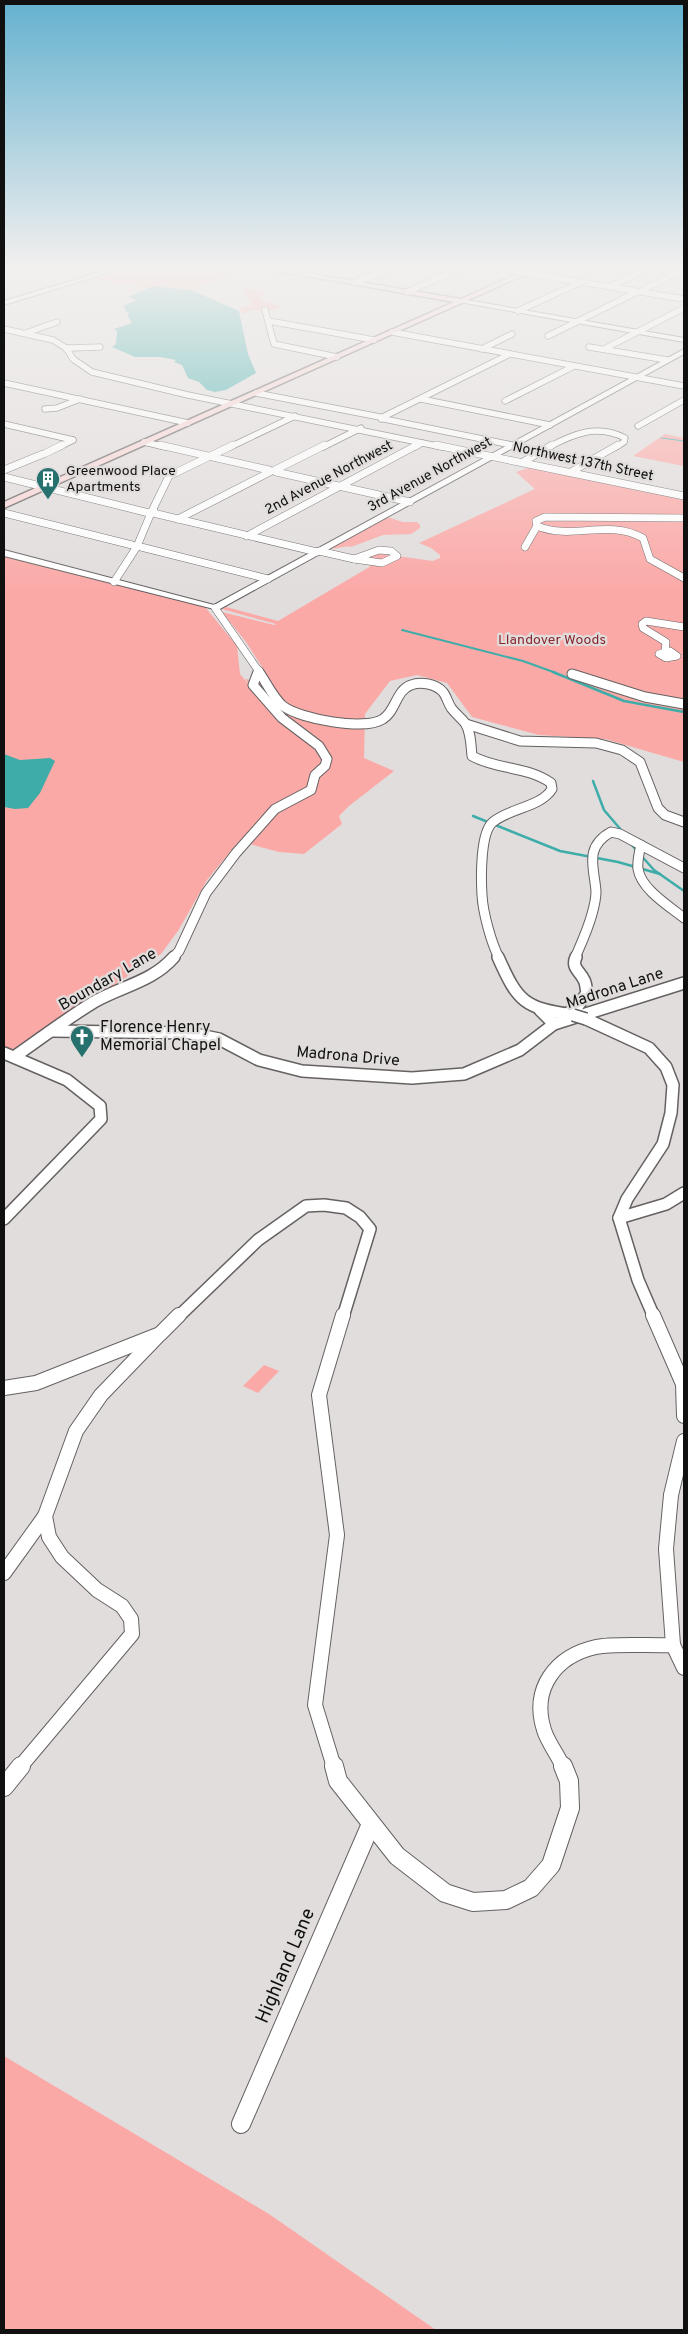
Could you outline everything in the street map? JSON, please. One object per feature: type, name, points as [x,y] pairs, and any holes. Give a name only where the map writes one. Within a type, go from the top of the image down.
[{"type":"main road","points":[[4,505],[297,375]]},
{"type":"street","name":"Northwest 137th Street","points":[[104,375],[188,395],[684,496]]},
{"type":"street","points":[[178,519],[469,375]]},
{"type":"street","points":[[505,401],[556,375]]},
{"type":"street","points":[[625,375],[684,386]]},
{"type":"street","name":"3rd Avenue Northwest","points":[[215,608],[641,375]]},
{"type":"street","points":[[4,383],[188,423]]},
{"type":"street","points":[[256,393],[512,445]]},
{"type":"street","points":[[45,409],[57,408],[80,399]]},
{"type":"street","points":[[421,399],[550,424]]},
{"type":"street","points":[[638,426],[684,400]]},
{"type":"street","points":[[114,582],[137,546],[169,476],[295,416]]},
{"type":"street","points":[[4,424],[73,440],[4,470]]},
{"type":"street","points":[[22,436],[35,430]]},
{"type":"street","points":[[523,462],[578,432],[607,432],[620,434],[625,438],[625,441],[571,472]]},
{"type":"street","points":[[144,442],[410,502]]},
{"type":"street","name":"2nd Avenue Northwest","points":[[247,536],[422,443]]},
{"type":"street","points":[[4,476],[247,536],[354,559],[382,563],[391,561],[397,556],[391,552],[379,550],[354,559]]},
{"type":"street","points":[[4,513],[268,579]]},
{"type":"street","points":[[525,547],[537,526],[538,520],[551,516],[684,518]]},
{"type":"street","points":[[537,526],[560,533],[608,529],[634,533],[645,542],[650,559],[684,578]]},
{"type":"street","points":[[4,553],[215,608],[283,706],[296,713],[356,723],[381,721],[386,718],[405,688],[411,685],[428,684],[444,693],[450,707],[466,724],[519,741],[531,743],[578,741],[624,752],[634,756],[641,763],[656,806],[664,815],[684,822]]},
{"type":"street","points":[[665,651],[666,642],[642,627],[646,621],[684,627]]},
{"type":"street","name":"Boundary Lane","points":[[9,1055],[53,1031],[92,1003],[117,990],[142,982],[164,968],[179,950],[206,893],[236,853],[275,809],[311,790],[315,775],[325,766],[327,759],[319,746],[282,718],[253,685],[262,674]]},
{"type":"street","points":[[572,674],[645,697],[684,704]]},
{"type":"street","points":[[466,724],[472,756],[478,760],[524,769],[543,776],[551,783],[552,789],[547,797],[505,814],[491,823],[484,835],[482,896],[495,950],[511,986],[518,995],[540,1010],[554,1024]]},
{"type":"street","points":[[570,1014],[584,1000],[587,993],[584,980],[576,971],[574,961],[592,914],[596,892],[591,865],[595,848],[602,838],[611,832],[628,837],[684,868]]},
{"type":"street","points":[[641,845],[637,866],[639,875],[654,892],[684,918]]},
{"type":"street","name":"Madrona Lane","points":[[554,1024],[684,983]]},
{"type":"street","points":[[540,1010],[570,1014],[586,1019],[649,1048],[666,1067],[673,1085],[671,1113],[663,1144],[627,1198],[619,1218],[638,1280],[683,1384],[684,1416]]},
{"type":"street","name":"Madrona Drive","points":[[53,1031],[190,1033],[219,1039],[260,1060],[302,1071],[412,1078],[464,1074],[520,1050],[554,1024]]},
{"type":"street","points":[[4,1219],[101,1119],[100,1106],[67,1080],[9,1055]]},
{"type":"street","points":[[619,1218],[666,1204],[684,1193]]},
{"type":"street","points":[[4,1573],[45,1516],[76,1431],[101,1396],[160,1334],[258,1240],[306,1206],[324,1204],[346,1208],[360,1217],[370,1230],[319,1395],[337,1535],[316,1705],[338,1781],[371,1824],[397,1856],[445,1893],[473,1902],[506,1900],[531,1888],[551,1865],[570,1808],[570,1781],[558,1754],[544,1731],[540,1703],[544,1683],[566,1659],[596,1647],[674,1645]]},
{"type":"street","points":[[4,1388],[36,1383],[160,1334]]},
{"type":"street","points":[[684,1442],[672,1495],[666,1549],[674,1645],[684,1668]]},
{"type":"street","points":[[4,1787],[132,1634],[131,1619],[122,1606],[97,1590],[62,1557],[50,1536],[45,1516]]},
{"type":"street","name":"Highland Lane","points":[[240,2124],[371,1824]]},
{"type":"green space","points":[[665,434],[684,438],[684,466],[633,456]]},
{"type":"green space","name":"Llandover Woods","points":[[534,466],[684,497],[684,762],[605,739],[539,735],[472,717],[447,683],[417,675],[390,681],[365,714],[364,758],[394,771],[339,816],[342,824],[304,854],[279,852],[239,841],[207,880],[178,931],[161,954],[19,1048],[4,1050],[4,556],[205,607],[237,646],[240,674],[254,691],[245,679],[273,684],[246,642],[222,612],[276,624],[222,609],[226,607],[278,621],[371,566],[355,561],[375,553],[433,561],[440,558],[440,555],[431,548],[419,543],[535,489],[516,472]]},
{"type":"green space","points":[[387,517],[403,522],[417,522],[420,528],[411,534],[383,535],[351,547],[329,548]]},
{"type":"green space","points":[[264,1365],[279,1371],[258,1393],[243,1386]]},
{"type":"green space","points":[[4,2056],[269,2214],[436,2330],[4,2330]]},
{"type":"water","points":[[187,375],[253,375],[226,390],[215,392],[207,390],[199,382],[188,378]]},
{"type":"water","points":[[4,754],[20,760],[50,758],[55,761],[40,793],[28,808],[15,809],[4,807]]},
{"type":"waterway","points":[[661,438],[684,441]]},
{"type":"waterway","points":[[402,630],[523,661],[556,673]]},
{"type":"waterway","points":[[553,672],[624,701],[684,712]]},
{"type":"waterway","points":[[593,781],[604,810],[622,831]]},
{"type":"waterway","points":[[473,816],[560,851],[618,862],[660,874]]},
{"type":"waterway","points":[[630,843],[660,874]]},
{"type":"waterway","points":[[660,874],[684,891]]},
{"type":"place","name":"Greenwood Place Apartments","points":[[48,500]]},
{"type":"place","name":"Florence Henry Memorial Chapel","points":[[82,1058]]}]
